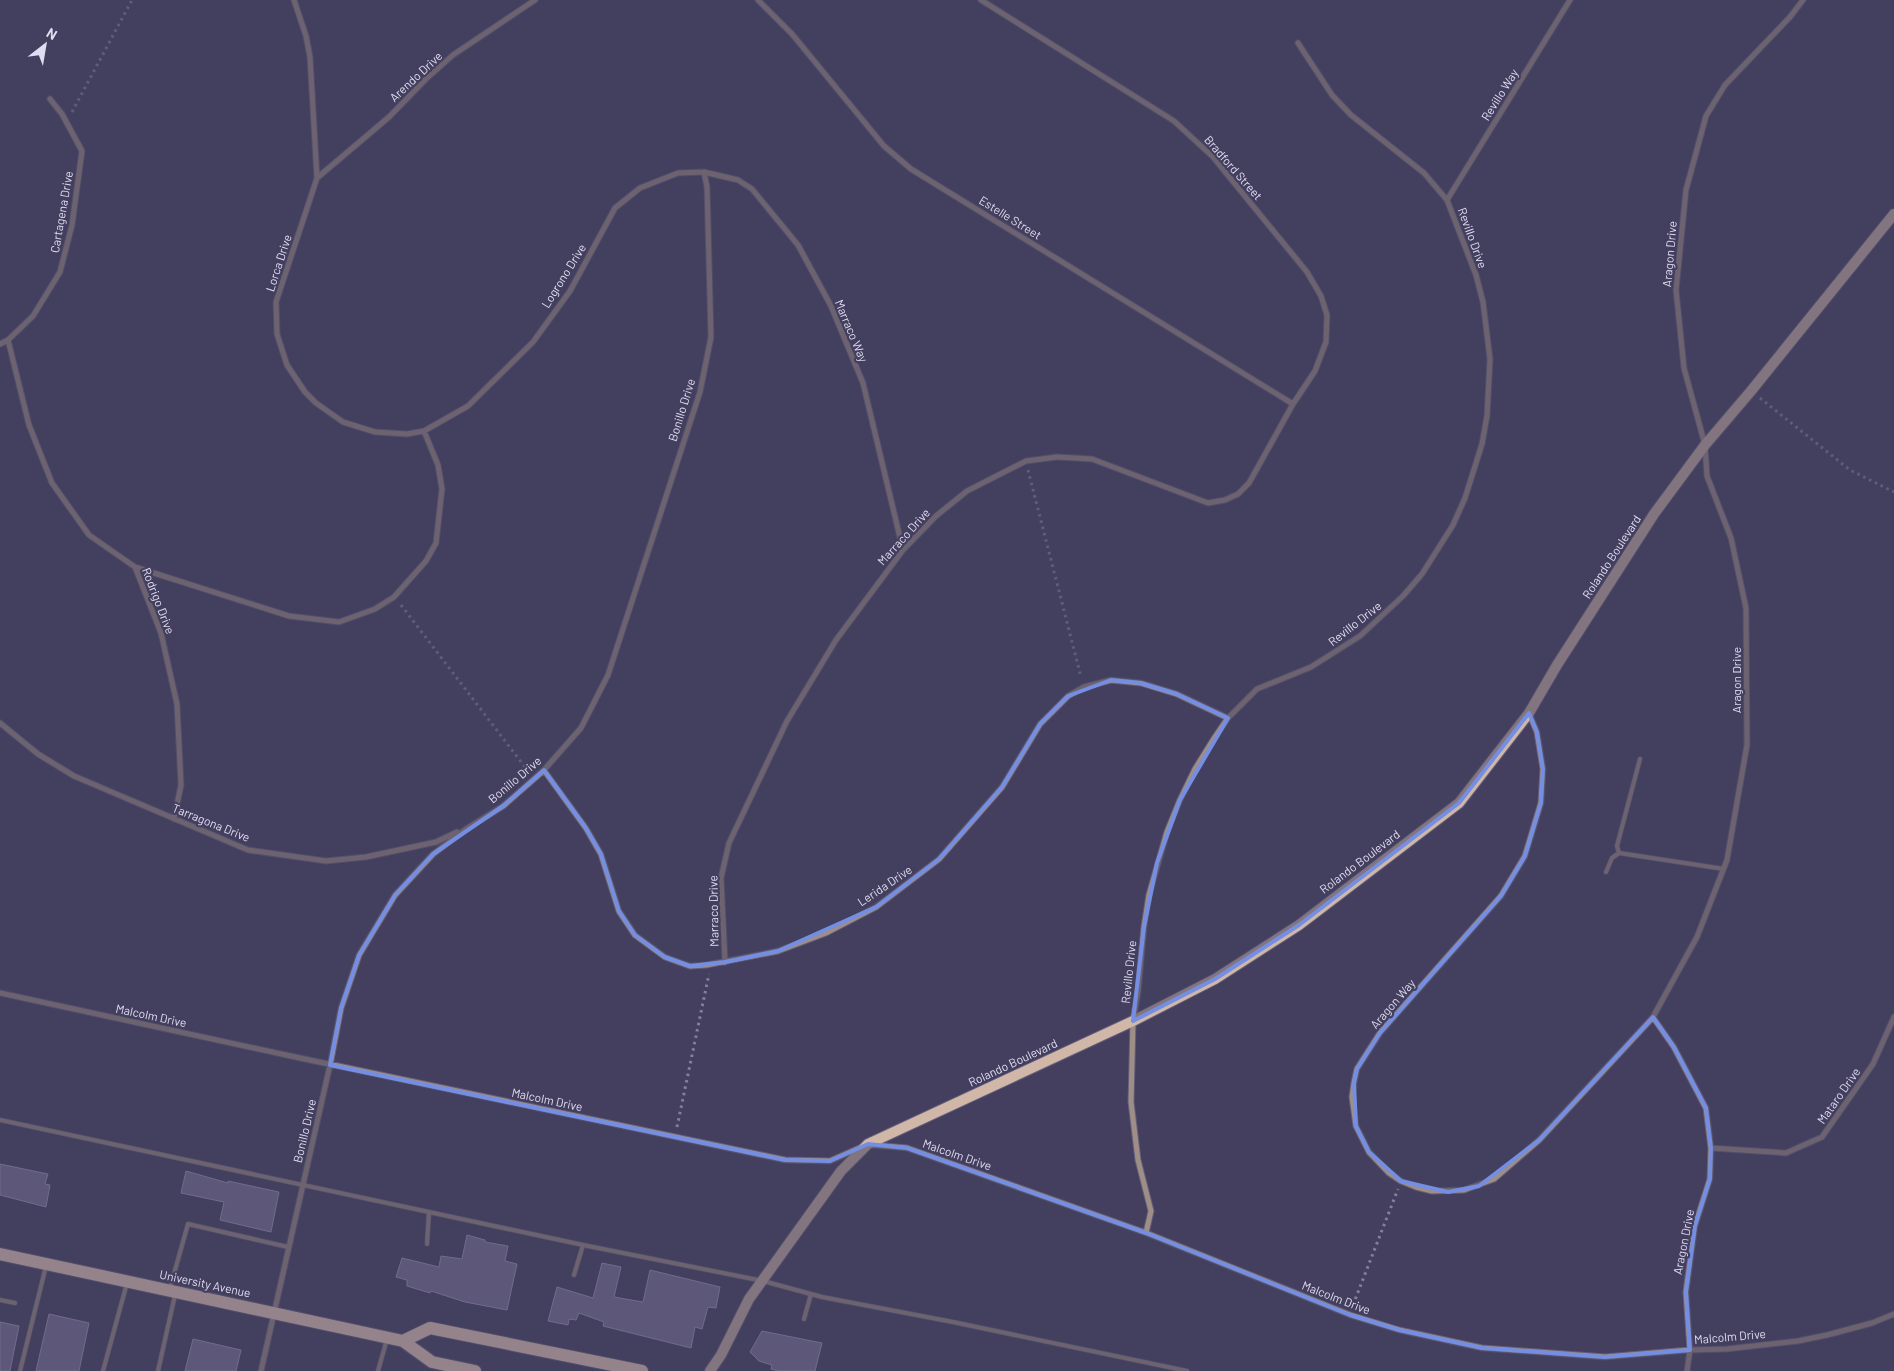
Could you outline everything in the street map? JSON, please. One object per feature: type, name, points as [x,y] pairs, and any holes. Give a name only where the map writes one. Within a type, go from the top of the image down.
[{"type":"main road","name":"University Avenue","points":[[0,1254],[403,1341],[439,1367],[475,1371]]},
{"type":"main road","points":[[403,1341],[430,1328],[642,1371]]},
{"type":"street","name":"Lorca Drive","points":[[294,0],[306,36],[310,58],[317,178],[276,302],[277,334],[287,365],[304,392],[329,414],[343,422],[374,432],[407,434],[424,431]]},
{"type":"street","name":"Arendo Drive","points":[[317,178],[388,117],[453,55],[536,0]]},
{"type":"street","name":"Estelle Street","points":[[758,0],[792,34],[884,146],[911,169],[1293,404]]},
{"type":"street","name":"Bradford Street","points":[[981,0],[1174,121],[1213,157],[1307,272],[1321,296],[1327,315],[1326,342],[1315,371],[1293,404]]},
{"type":"street","name":"Revillo Way","points":[[1447,200],[1570,0]]},
{"type":"street","name":"Aragon Drive","points":[[1687,1371],[1690,1350],[1686,1292],[1695,1226],[1710,1179],[1711,1148],[1706,1108],[1674,1047],[1653,1017],[1697,937],[1728,860],[1746,745],[1746,608],[1731,538],[1708,476],[1704,445],[1684,368],[1676,290],[1686,190],[1706,116],[1725,85],[1790,17],[1803,0]]},
{"type":"street","name":"Revillo Drive","points":[[1146,1233],[1151,1211],[1138,1160],[1131,1102],[1133,1021],[1138,992],[1144,927],[1157,864],[1180,800],[1200,762],[1228,718],[1257,689],[1284,679],[1336,652],[1360,636],[1403,596],[1422,574],[1443,542],[1465,498],[1475,471],[1484,435],[1490,387],[1488,331],[1478,284],[1447,200],[1424,173],[1352,115],[1328,88],[1298,43]]},
{"type":"street","name":"Cartagena Drive","points":[[0,344],[8,340],[33,316],[60,272],[72,225],[82,151],[67,122],[50,99]]},
{"type":"street","name":"Logrono Drive","points":[[424,431],[468,406],[532,342],[570,291],[615,208],[640,188],[678,172],[704,172]]},
{"type":"street","name":"Marraco Way","points":[[704,172],[738,180],[752,189],[798,245],[831,306],[863,382],[903,550]]},
{"type":"street","name":"Bonillo Drive","points":[[261,1371],[341,1008],[359,955],[395,895],[433,854],[466,828],[503,806],[544,770],[581,728],[608,675],[700,392],[711,337],[707,187],[704,172]]},
{"type":"street","name":"Rolando Boulevard","points":[[710,1371],[721,1355],[749,1299],[841,1171],[868,1144],[1133,1021],[1215,979],[1299,925],[1459,803],[1529,713],[1557,665],[1654,514],[1704,445],[1751,391],[1894,214]]},
{"type":"street","name":"Rodrigo Drive","points":[[8,340],[29,424],[52,484],[89,535],[136,567],[161,632],[177,704],[181,785],[174,820]]},
{"type":"street","name":"Marraco Drive","points":[[725,962],[721,878],[729,843],[787,721],[836,640],[903,550],[936,516],[967,491],[1026,461],[1057,457],[1092,459],[1208,504],[1225,500],[1238,494],[1249,483],[1293,404]]},
{"type":"street","points":[[136,567],[289,616],[339,622],[375,609],[394,597],[426,561],[436,543],[442,489],[438,465],[424,431]]},
{"type":"street","name":"Lerida Drive","points":[[544,770],[586,828],[601,854],[618,911],[635,935],[665,957],[690,966],[725,962],[778,951],[826,933],[876,907],[940,860],[1002,787],[1040,724],[1068,696],[1084,687],[1110,680],[1141,683],[1177,694],[1228,718]]},
{"type":"street","name":"Aragon Way","points":[[1529,713],[1538,732],[1543,769],[1541,804],[1525,856],[1501,896],[1380,1033],[1357,1069],[1352,1098],[1356,1126],[1362,1140],[1378,1163],[1401,1181],[1416,1188],[1448,1192],[1464,1190],[1494,1179],[1539,1140],[1653,1017]]},
{"type":"street","name":"Tarragona Drive","points":[[0,722],[38,754],[74,776],[248,850],[326,861],[366,857],[436,842],[466,828]]},
{"type":"street","name":"Malcolm Drive","points":[[0,993],[675,1137],[793,1160],[830,1161],[868,1144],[907,1148],[1146,1233],[1350,1315],[1399,1330],[1482,1348],[1605,1357],[1690,1350],[1727,1350],[1798,1341],[1863,1326],[1894,1314]]},
{"type":"street","name":"Mataro Drive","points":[[1711,1148],[1786,1153],[1822,1137],[1873,1064],[1894,1017]]},
{"type":"lane","points":[[1619,853],[1617,846],[1640,759]]},
{"type":"lane","points":[[1606,872],[1612,858],[1619,853],[1724,869]]},
{"type":"lane","points":[[0,1120],[303,1186],[763,1281],[811,1294],[1188,1371]]},
{"type":"lane","points":[[427,1244],[429,1212]]},
{"type":"lane","points":[[158,1371],[188,1224],[288,1247]]},
{"type":"lane","points":[[574,1274],[583,1245]]},
{"type":"lane","points":[[20,1371],[46,1264]]},
{"type":"lane","points":[[103,1371],[127,1281]]},
{"type":"lane","points":[[804,1319],[811,1294]]},
{"type":"lane","points":[[0,1300],[15,1302]]},
{"type":"lane","points":[[378,1371],[388,1338]]},
{"type":"path","points":[[67,122],[132,0]]},
{"type":"path","points":[[1751,391],[1850,470],[1894,492]]},
{"type":"path","points":[[1026,461],[1084,687]]},
{"type":"path","points":[[394,597],[535,779]]},
{"type":"path","points":[[675,1137],[710,964]]},
{"type":"path","points":[[1350,1315],[1401,1181]]},
{"type":"highlighted area","points":[[1111,680],[1141,683],[1177,694],[1228,718],[1180,800],[1157,863],[1144,927],[1133,1021],[1215,979],[1299,925],[1459,803],[1529,713],[1537,732],[1543,769],[1541,803],[1525,856],[1501,896],[1380,1033],[1357,1069],[1354,1083],[1356,1126],[1369,1152],[1401,1181],[1448,1192],[1479,1186],[1539,1140],[1653,1017],[1674,1047],[1706,1108],[1711,1148],[1710,1179],[1695,1226],[1686,1292],[1690,1350],[1605,1357],[1482,1348],[1399,1330],[1350,1315],[1146,1233],[907,1148],[868,1144],[830,1161],[785,1160],[330,1065],[341,1008],[359,955],[395,895],[433,854],[503,806],[544,770],[586,828],[601,854],[619,911],[635,935],[665,957],[690,966],[725,962],[778,951],[876,907],[939,859],[1002,787],[1040,724],[1068,696]]},
{"type":"building","points":[[0,1164],[48,1174],[45,1184],[50,1185],[46,1207],[0,1195]]},
{"type":"building","points":[[186,1171],[228,1183],[228,1181],[279,1192],[271,1232],[220,1220],[224,1202],[181,1193]]},
{"type":"building","points":[[467,1235],[485,1240],[485,1242],[508,1246],[505,1261],[517,1264],[507,1310],[465,1302],[431,1291],[430,1293],[407,1286],[407,1280],[396,1277],[402,1258],[439,1267],[441,1256],[462,1259]]},
{"type":"building","points":[[602,1263],[621,1267],[614,1297],[643,1302],[650,1270],[720,1287],[716,1308],[708,1307],[702,1329],[695,1327],[691,1348],[603,1326],[604,1322],[579,1313],[576,1320],[569,1319],[568,1325],[548,1321],[557,1287],[593,1298]]},
{"type":"building","points":[[49,1314],[89,1323],[79,1371],[36,1371]]},
{"type":"building","points":[[0,1322],[19,1326],[10,1371],[0,1371]]},
{"type":"building","points":[[762,1331],[822,1343],[815,1371],[779,1371],[771,1369],[772,1365],[759,1361],[750,1352]]},
{"type":"building","points":[[193,1339],[241,1350],[236,1371],[185,1371]]}]
